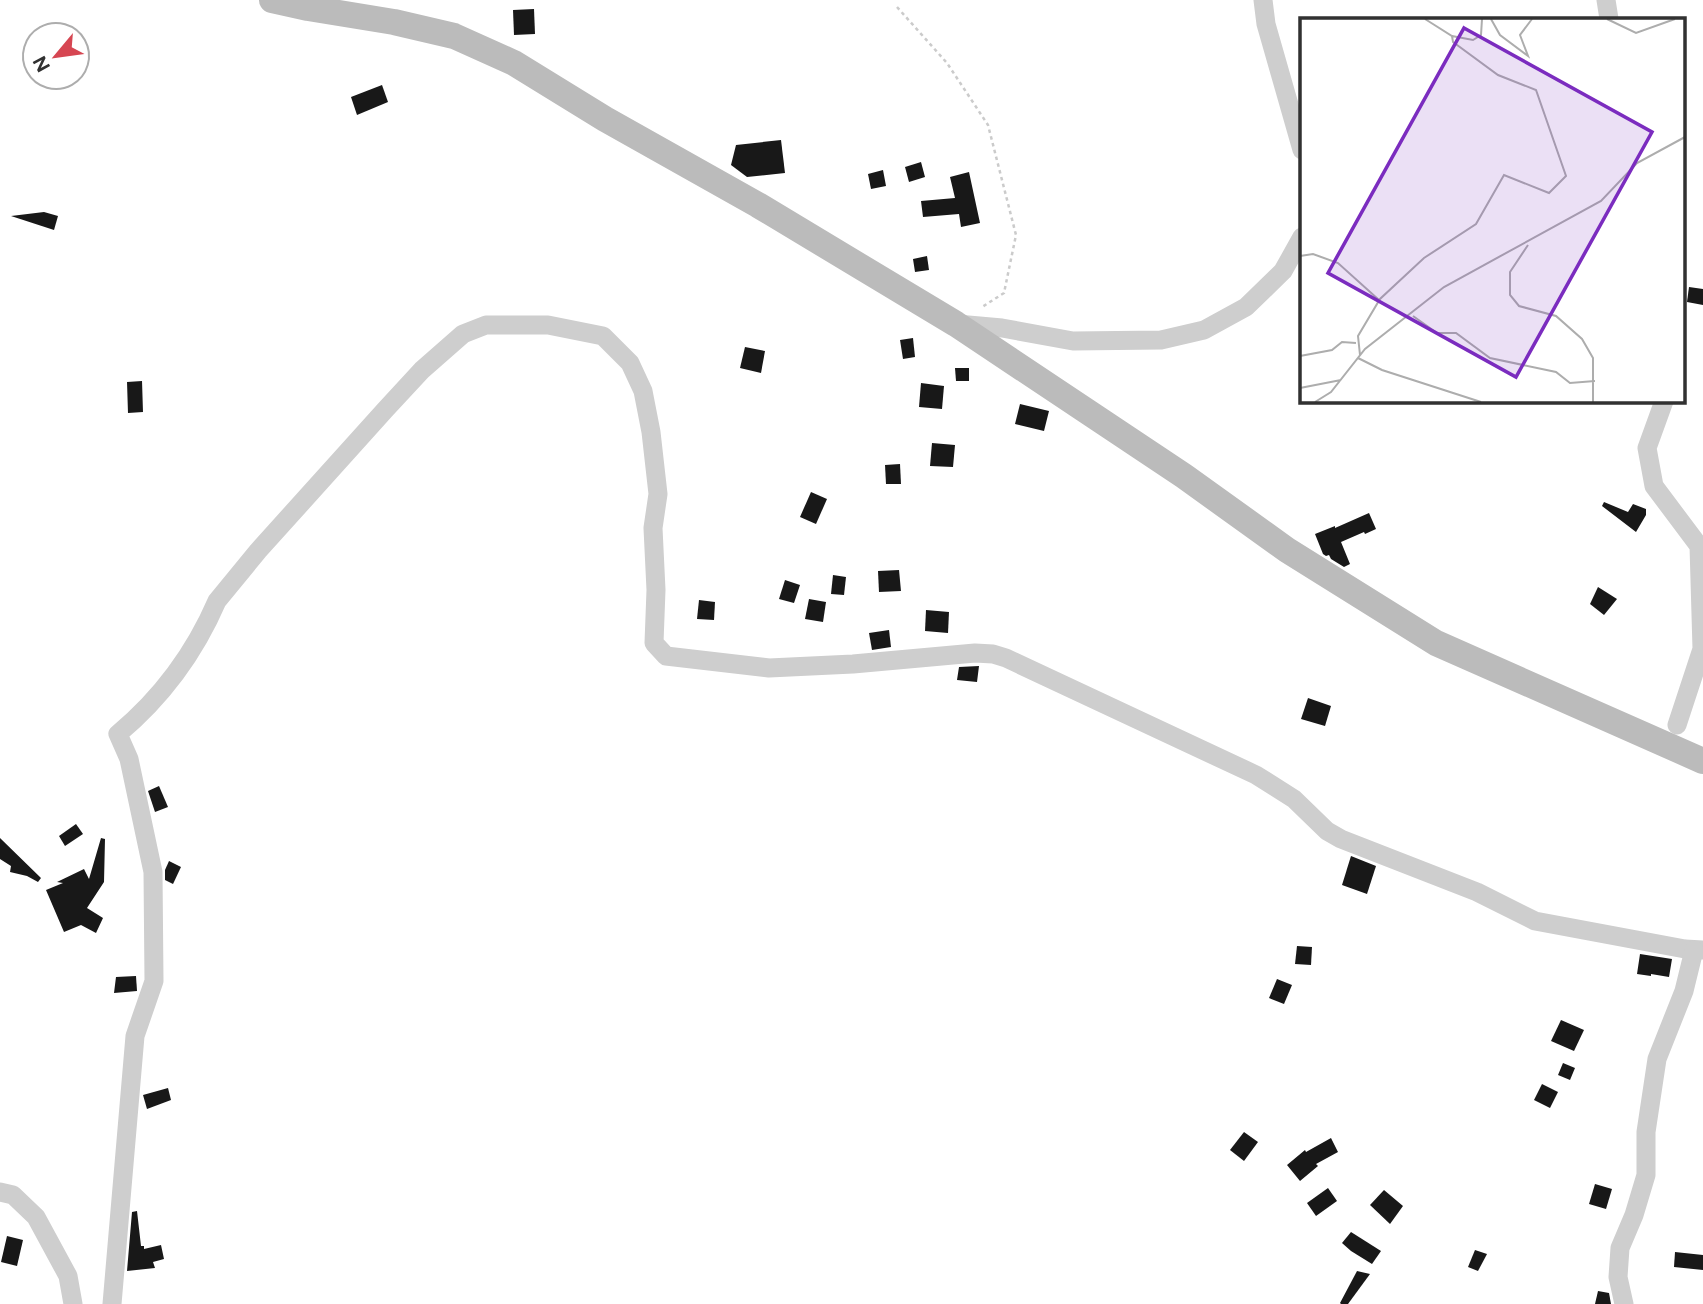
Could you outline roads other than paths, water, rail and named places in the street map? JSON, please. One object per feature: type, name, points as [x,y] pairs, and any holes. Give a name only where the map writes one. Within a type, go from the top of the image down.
[{"type":"street","points":[[272,0],[454,36],[514,63],[605,120],[758,205],[956,324],[1184,475],[1287,550],[1436,643],[1703,761]]},
{"type":"street","points":[[1263,0],[1266,23],[1300,143]]},
{"type":"street","points":[[1606,0],[1609,18]]},
{"type":"street","points":[[956,324],[1002,328],[1073,341],[1161,340],[1204,330],[1246,307],[1283,271],[1300,241]]},
{"type":"street","points":[[112,1304],[135,1036],[153,981],[153,872],[130,759],[118,734],[141,715],[178,671],[206,625],[216,601],[343,455],[422,370],[463,334],[486,325],[548,325],[603,336],[630,363],[643,390],[651,432],[658,494],[653,528],[656,590],[654,643],[666,656],[769,668],[853,664],[975,653],[993,654],[1256,775],[1294,799],[1327,831],[1341,839],[1477,892],[1535,921],[1699,950],[1657,1059],[1646,1132],[1646,1175],[1634,1215],[1620,1248],[1618,1277],[1624,1304]]},
{"type":"street","points":[[1664,402],[1647,448],[1654,486],[1699,546],[1702,649],[1677,725]]},
{"type":"street","points":[[0,1192],[13,1195],[36,1217],[68,1276],[73,1304]]}]
